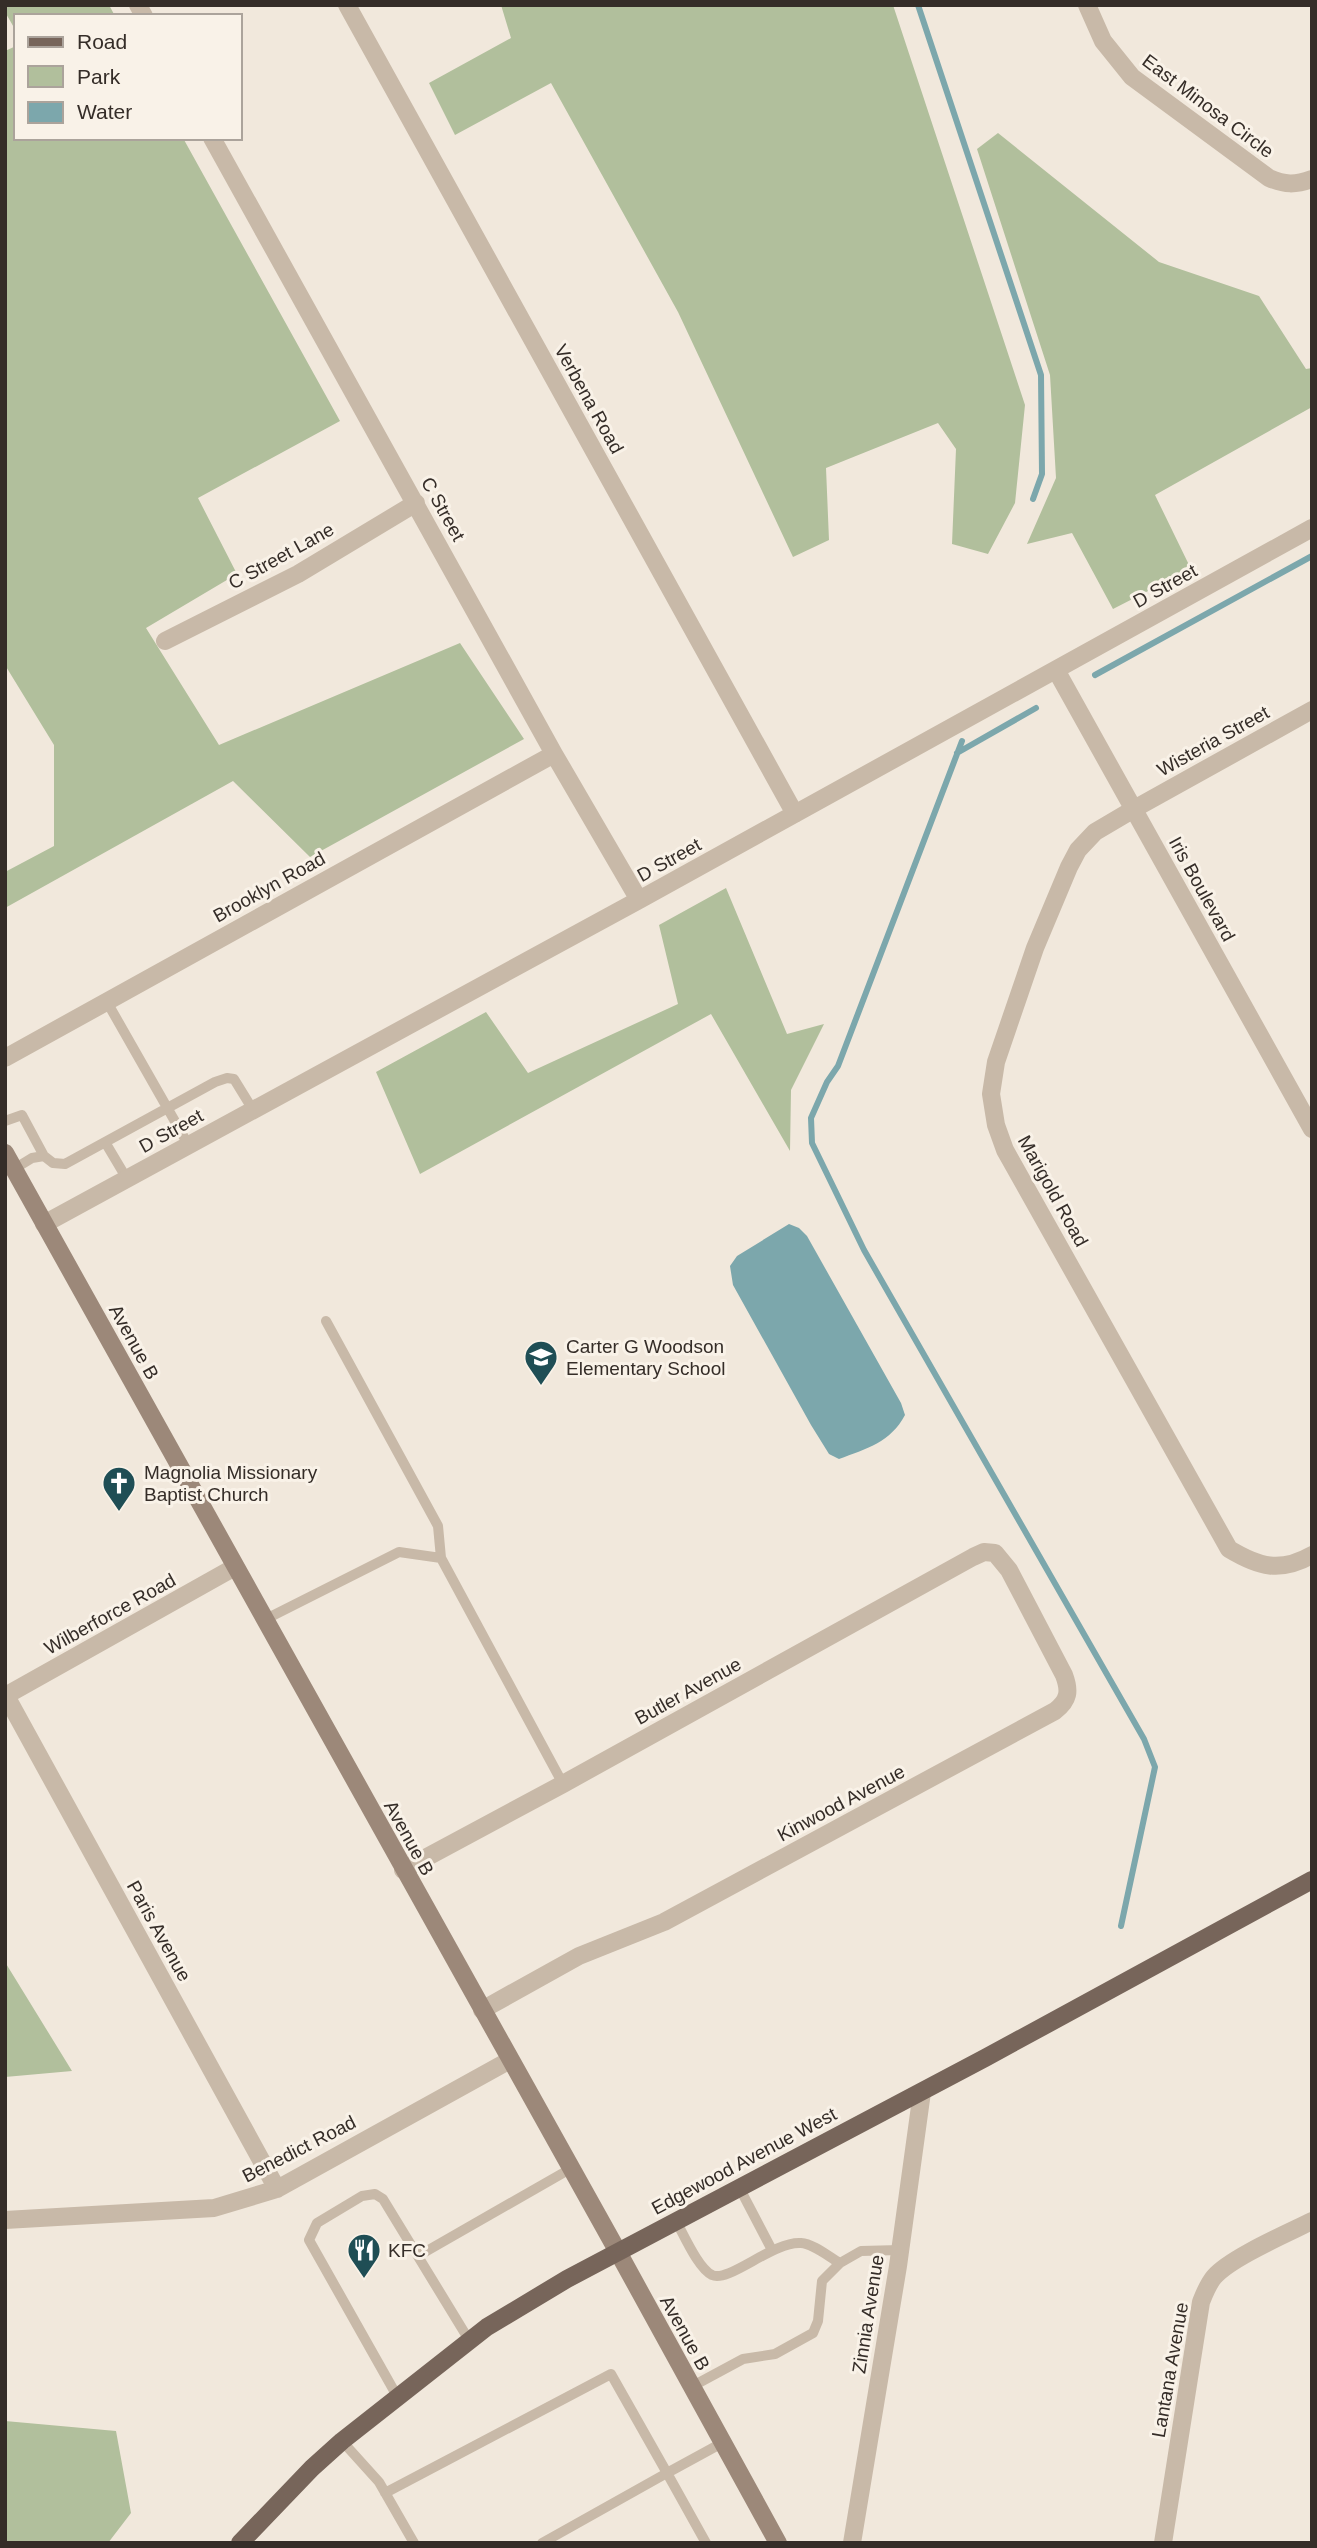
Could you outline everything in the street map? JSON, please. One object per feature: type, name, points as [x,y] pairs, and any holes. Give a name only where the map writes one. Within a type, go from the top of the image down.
[{"type":"main road","name":"Avenue B","points":[[10,1161],[778,2543]]},
{"type":"main road","name":"Edgewood Avenue West","points":[[240,2543],[312,2468],[397,2396],[469,2340],[567,2278],[922,2092],[1312,1880]]},
{"type":"street","name":"Verbena Road","points":[[346,5],[795,814]]},
{"type":"street","name":"East Minosa Circle","points":[[1087,5],[1103,41],[1132,77],[1269,178],[1283,184],[1304,182]]},
{"type":"street","name":"C Street","points":[[213,140],[554,754],[639,900]]},
{"type":"street","name":"C Street Lane","points":[[165,641],[298,574],[416,503]]},
{"type":"street","name":"D Street","points":[[44,1224],[639,900],[1312,528]]},
{"type":"street","name":"Iris Boulevard","points":[[1056,670],[1312,1129]]},
{"type":"street","name":"Wisteria Street","points":[[1134,809],[1312,710]]},
{"type":"street","name":"Brooklyn Road","points":[[5,1058],[554,754]]},
{"type":"street","name":"Marigold Road","points":[[1134,809],[1095,832],[1079,850],[1069,867],[1035,948],[996,1062],[991,1094],[996,1125],[1005,1150],[1229,1549],[1251,1562],[1273,1566],[1287,1565],[1312,1555]]},
{"type":"street","name":"Butler Avenue","points":[[403,1870],[973,1557],[984,1552],[995,1553]]},
{"type":"street","name":"Kinwood Avenue","points":[[482,2010],[579,1956],[664,1922],[1064,1704],[1069,1686],[1064,1675],[1009,1570],[995,1553]]},
{"type":"street","name":"Wilberforce Road","points":[[6,1695],[235,1567]]},
{"type":"street","name":"Paris Avenue","points":[[6,1695],[277,2189]]},
{"type":"street","name":"Benedict Road","points":[[5,2220],[214,2208],[277,2189],[510,2060]]},
{"type":"street","name":"Zinnia Avenue","points":[[852,2543],[900,2250],[922,2092]]},
{"type":"street","name":"Lantana Avenue","points":[[1163,2543],[1202,2302],[1207,2287],[1216,2274],[1228,2265],[1312,2221]]},
{"type":"lane","points":[[107,1002],[189,1146]]},
{"type":"lane","points":[[5,1121],[22,1115],[44,1156],[53,1163],[65,1164],[227,1078],[234,1079],[253,1111]]},
{"type":"lane","points":[[105,1142],[127,1179]]},
{"type":"lane","points":[[10,1161],[44,1156]]},
{"type":"lane","points":[[326,1321],[438,1526],[441,1558],[563,1784]]},
{"type":"lane","points":[[264,1620],[400,1552],[441,1558]]},
{"type":"lane","points":[[418,2256],[570,2168]]},
{"type":"lane","points":[[739,2187],[772,2250]]},
{"type":"lane","points":[[397,2396],[309,2240],[317,2223],[362,2196],[375,2194],[383,2199],[469,2340]]},
{"type":"lane","points":[[676,2221],[702,2267],[713,2276],[724,2276],[784,2244],[804,2243],[840,2263]]},
{"type":"lane","points":[[691,2387],[743,2359],[775,2354],[813,2333],[818,2320],[822,2281],[840,2263],[861,2251],[900,2250]]},
{"type":"lane","points":[[385,2493],[611,2374],[706,2543]]},
{"type":"lane","points":[[342,2441],[379,2482],[414,2543]]},
{"type":"lane","points":[[542,2543],[722,2442]]},
{"type":"green space","points":[[5,5],[109,5],[114,14],[14,14],[14,28],[5,12]]},
{"type":"green space","points":[[501,5],[893,5],[1025,405],[1015,503],[988,554],[952,544],[956,449],[938,423],[826,468],[829,540],[793,557],[678,312],[551,83],[455,135],[429,83],[511,38]]},
{"type":"green space","points":[[14,47],[14,140],[184,140],[340,421],[198,498],[237,574],[146,628],[219,745],[460,643],[524,739],[310,857],[233,781],[5,908],[5,872],[54,846],[54,745],[5,665],[5,51]]},
{"type":"green space","points":[[998,133],[1159,262],[1259,296],[1306,369],[1312,368],[1312,407],[1155,495],[1191,569],[1113,609],[1072,533],[1027,544],[1056,478],[1050,375],[977,149]]},
{"type":"green space","points":[[726,888],[787,1034],[824,1024],[791,1090],[790,1151],[711,1014],[420,1174],[376,1072],[486,1012],[528,1073],[678,1004],[659,925]]},
{"type":"green space","points":[[5,1962],[72,2071],[5,2077]]},
{"type":"green space","points":[[5,2421],[116,2431],[131,2513],[108,2543],[5,2543]]},
{"type":"water","points":[[789,1224],[799,1228],[807,1236],[901,1403],[905,1415],[885,1438],[839,1459],[829,1454],[811,1425],[733,1285],[730,1266],[737,1256]]},
{"type":"waterway","points":[[918,5],[1041,375],[1042,474],[1033,499]]},
{"type":"waterway","points":[[1095,675],[1312,556]]},
{"type":"waterway","points":[[957,753],[1036,708]]},
{"type":"waterway","points":[[962,741],[838,1066],[827,1082],[811,1118],[812,1143],[864,1250],[1144,1739],[1155,1767],[1121,1926]]},
{"type":"place","name":"Carter G Woodson Elementary School","points":[[541,1387]]},
{"type":"place","name":"Magnolia Missionary Baptist Church","points":[[119,1513]]},
{"type":"place","name":"KFC","points":[[364,2280]]}]
